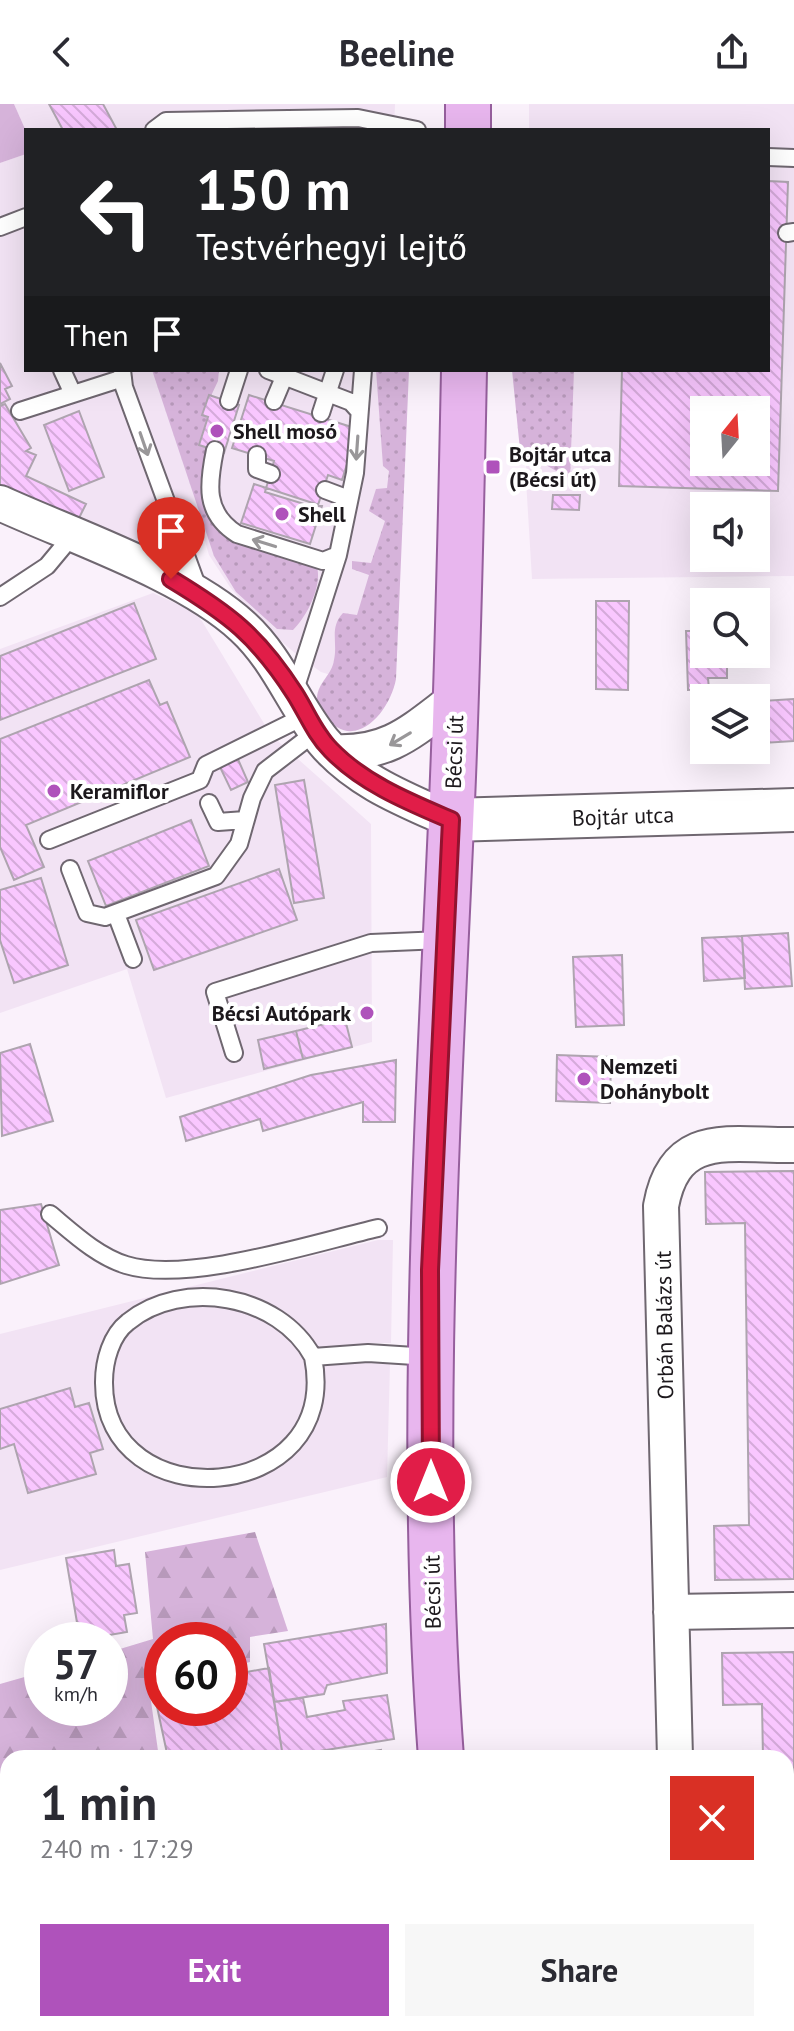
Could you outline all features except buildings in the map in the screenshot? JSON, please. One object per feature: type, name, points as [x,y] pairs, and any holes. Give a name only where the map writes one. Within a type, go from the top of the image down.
[{"type":"main road","name":"Bécsi út","points":[[440,1750],[431,1607],[431,1240],[456,698],[464,372]]},
{"type":"street","points":[[0,503],[171,579],[202,598],[250,633],[313,723],[376,785],[451,820]]},
{"type":"street","points":[[313,723],[366,752],[389,745],[456,698]]},
{"type":"street","name":"Bojtár utca","points":[[451,820],[794,810]]},
{"type":"street","name":"Orbán Balázs út","points":[[675,1750],[661,1206],[672,1168],[693,1150],[711,1146],[794,1145]]},
{"type":"street","points":[[671,1612],[794,1610]]},
{"type":"lane","points":[[157,128],[166,121],[214,112],[358,118],[407,128]]},
{"type":"lane","points":[[770,157],[794,158]]},
{"type":"lane","points":[[0,227],[24,218]]},
{"type":"lane","points":[[63,372],[73,394]]},
{"type":"lane","points":[[229,401],[238,372]]},
{"type":"lane","points":[[274,401],[279,372]]},
{"type":"lane","points":[[281,372],[351,402],[359,411]]},
{"type":"lane","points":[[321,413],[334,372]]},
{"type":"lane","points":[[70,869],[87,913],[105,917],[216,876],[239,844],[245,820],[265,771],[313,723],[348,505],[363,372]]},
{"type":"lane","points":[[20,411],[122,374],[176,535],[202,598]]},
{"type":"lane","points":[[215,450],[208,494],[216,515],[226,527],[237,534],[323,561],[338,555]]},
{"type":"lane","points":[[257,455],[257,469],[271,474]]},
{"type":"lane","points":[[325,490],[341,496],[348,505]]},
{"type":"lane","points":[[0,597],[47,566],[72,536]]},
{"type":"lane","points":[[49,840],[200,780],[206,765],[313,723]]},
{"type":"lane","points":[[209,803],[218,822],[245,820]]},
{"type":"lane","points":[[116,914],[133,959]]},
{"type":"lane","points":[[234,1053],[215,992],[371,943],[446,940]]},
{"type":"lane","points":[[50,1214],[101,1253],[125,1265],[147,1269],[204,1267],[378,1228]]},
{"type":"lane","points":[[203,1296],[251,1307],[296,1334],[313,1357],[316,1373],[314,1405],[297,1438],[275,1460],[234,1477],[196,1479],[161,1469],[125,1440],[109,1416],[105,1398],[105,1368],[114,1339],[125,1324],[164,1301],[203,1296]]},
{"type":"lane","points":[[313,1357],[368,1353],[430,1357]]},
{"type":"shaded area","points":[[14,104],[395,104],[394,128],[25,128]]},
{"type":"shaded area","points":[[529,104],[794,104],[794,576],[532,579],[526,480],[527,372],[770,372],[770,128],[529,128]]},
{"type":"shaded area","points":[[24,155],[24,372],[391,372],[388,678],[353,682],[321,672],[296,654],[260,623],[230,587],[209,555],[205,541],[147,528],[140,552],[0,492],[0,163]]},
{"type":"shaded area","points":[[153,593],[197,613],[271,735],[371,824],[372,1042],[166,1098],[127,969],[0,1013],[0,649]]},
{"type":"shaded area","points":[[378,1240],[393,1240],[391,1343],[368,1343],[369,1363],[390,1364],[387,1477],[0,1570],[0,1334]]},
{"type":"green space","points":[[0,104],[14,104],[25,128],[24,155],[0,163]]},
{"type":"green space","points":[[153,372],[219,372],[218,381],[202,415],[208,418],[199,445],[209,448],[201,477],[204,499],[212,519],[316,564],[316,590],[304,617],[293,630],[277,629],[236,592],[214,556]]},
{"type":"green space","points":[[376,372],[409,372],[396,679],[378,715],[358,730],[347,731],[335,726],[324,715],[317,698],[333,665],[336,624],[343,613],[357,615],[369,575],[352,569],[352,561],[371,563],[385,521],[369,511],[376,489],[387,488],[389,471],[383,466]]},
{"type":"green space","points":[[512,372],[574,372],[570,479],[520,450]]},
{"type":"green space","points":[[255,1532],[288,1631],[250,1637],[248,1662],[248,1622],[151,1622],[145,1552]]},
{"type":"green space","points":[[144,1642],[144,1726],[154,1726],[158,1750],[0,1750],[0,1684],[24,1677],[24,1726],[128,1726],[128,1647]]},
{"type":"place","name":"Shell mosó","points":[[217,431]]},
{"type":"place","name":"Bojtár utca (Bécsi út)","points":[[493,467]]},
{"type":"place","name":"Shell","points":[[282,514]]},
{"type":"place","name":"Keramiflor","points":[[54,791]]},
{"type":"place","name":"Bécsi Autópark","points":[[367,1013]]},
{"type":"place","name":"Nemzeti Dohánybolt","points":[[584,1079]]},
{"type":"route","points":[[171,579],[223,610],[243,626],[294,693],[321,739],[352,769],[398,797],[451,820],[430,1270],[431,1482]]}]
